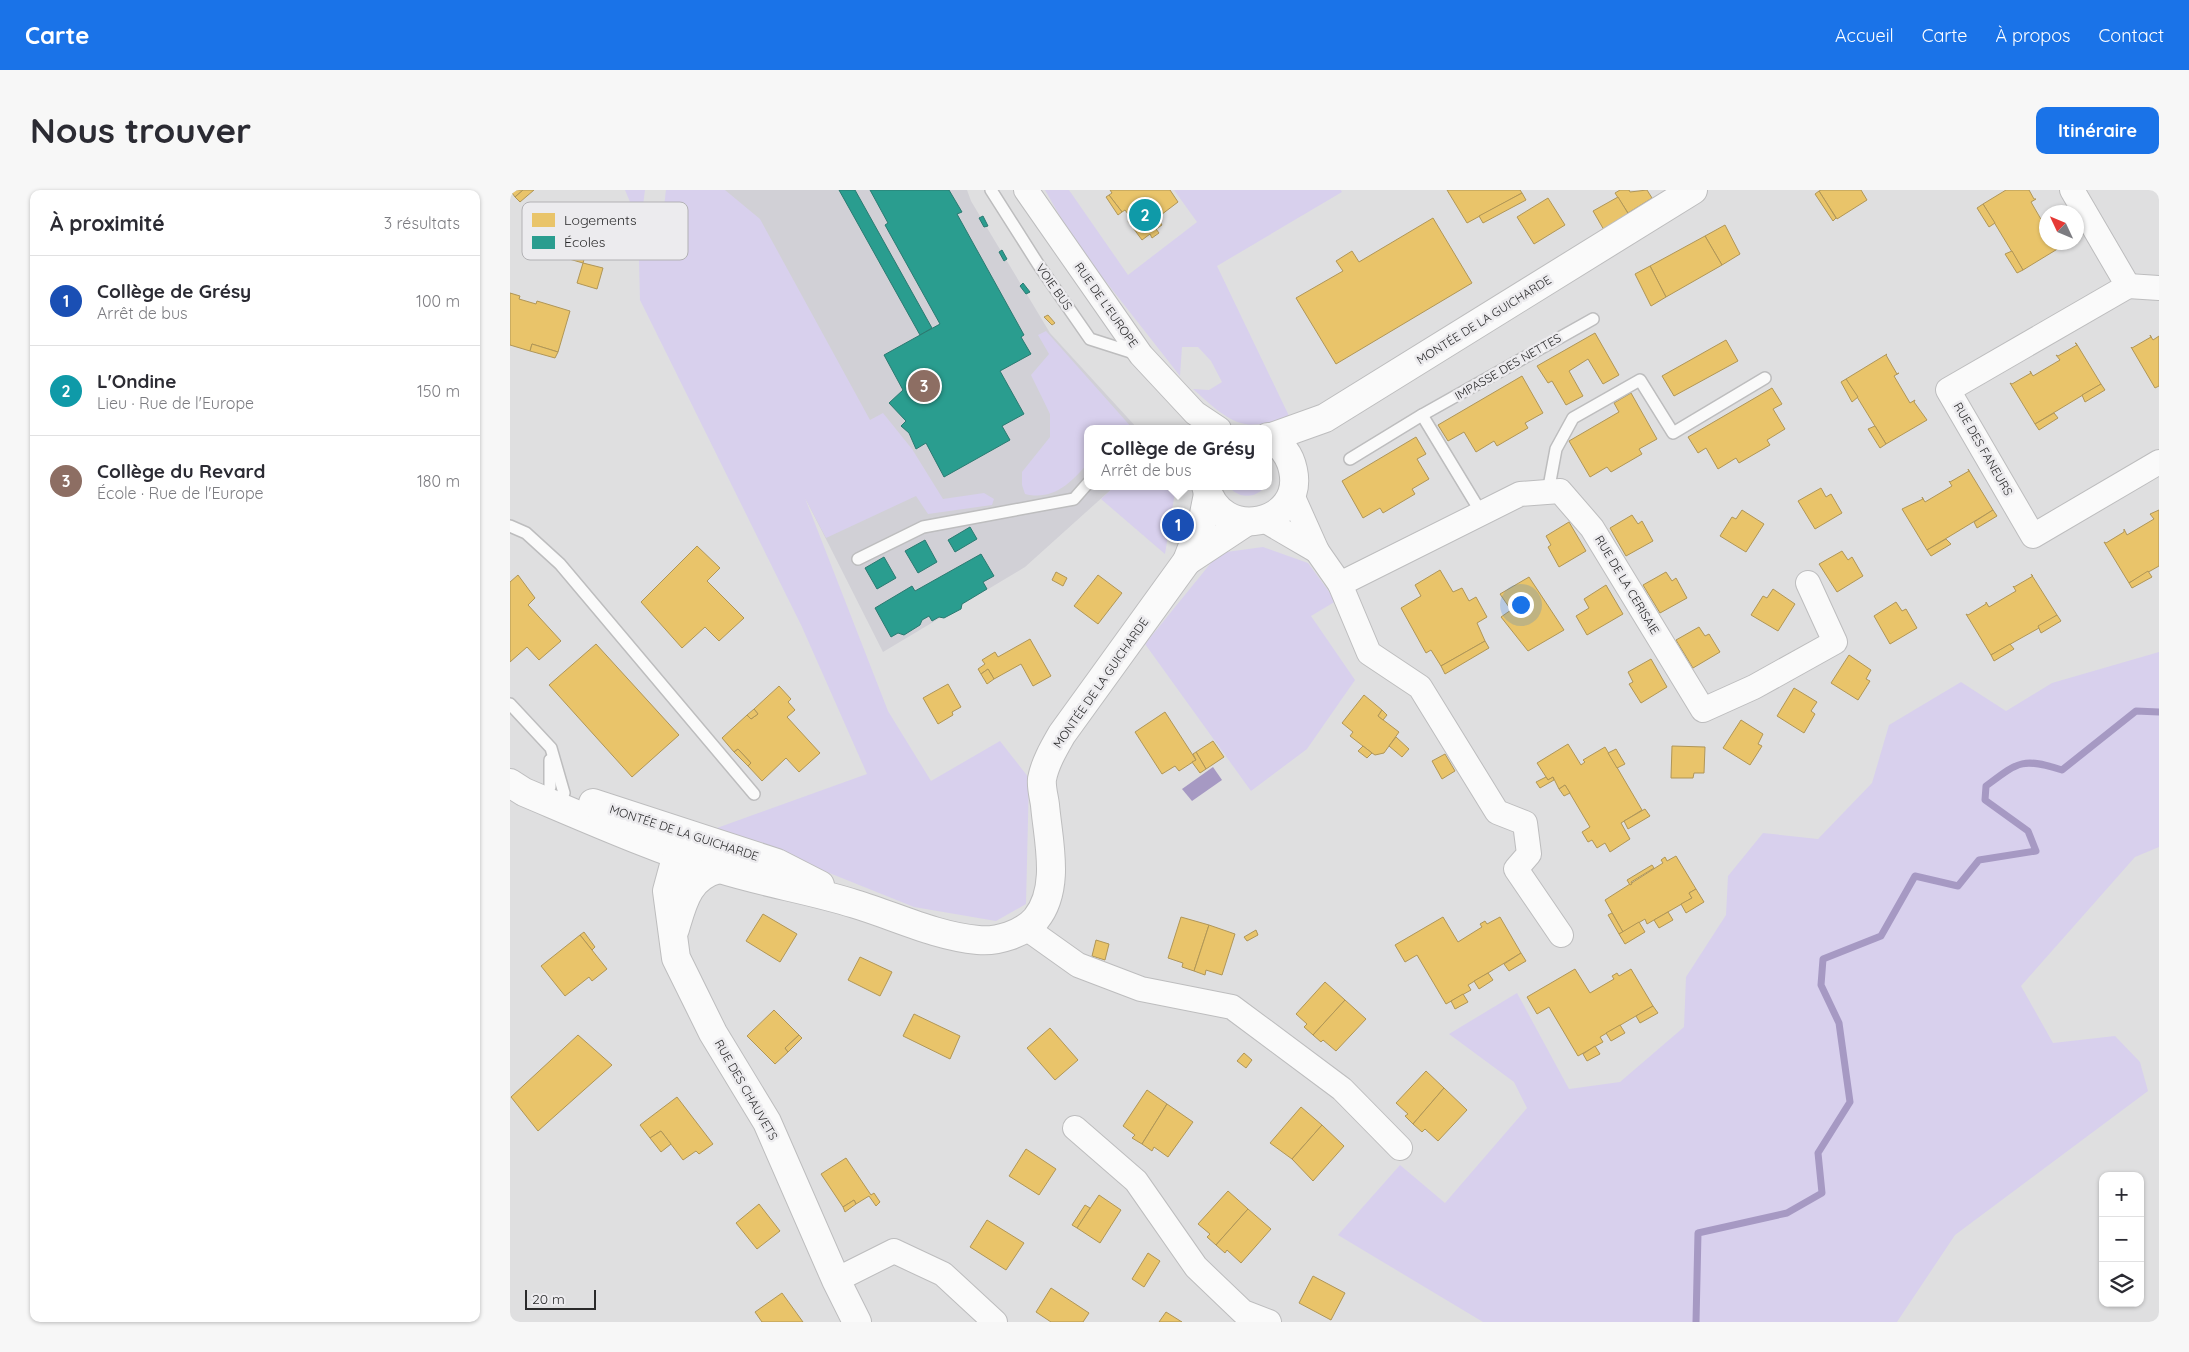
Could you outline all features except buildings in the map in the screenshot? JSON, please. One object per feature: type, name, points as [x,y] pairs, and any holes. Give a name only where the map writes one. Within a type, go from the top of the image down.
[{"type":"main road","name":"MONTÉE DE LA GUICHARDE","points":[[1272,436],[1325,418],[1693,190]]},
{"type":"main road","points":[[1292,463],[1325,418]]},
{"type":"main road","points":[[1272,439],[1283,448],[1292,463],[1294,475],[1292,495]]},
{"type":"main road","name":"MONTÉE DE LA GUICHARDE","points":[[510,783],[532,795],[677,854],[719,869],[767,883],[854,903],[932,930],[978,940],[1002,939],[1026,928],[1036,919],[1041,911],[1049,887],[1051,867],[1042,780],[1048,760],[1062,734],[1187,561],[1203,519],[1207,490]]},
{"type":"main road","points":[[1207,490],[1214,505],[1223,514],[1255,521]]},
{"type":"main road","name":"MONTÉE DE LA GUICHARDE","points":[[1187,561],[1255,521],[1282,508],[1292,495]]},
{"type":"main road","name":"MONTÉE DE LA GUICHARDE","points":[[510,770],[557,790],[777,863],[854,903]]},
{"type":"main road","points":[[677,854],[709,842]]},
{"type":"main road","name":"RUE DES CHAUVETS","points":[[677,854],[667,891],[672,940],[676,958],[713,1033],[767,1122],[836,1280],[857,1322]]},
{"type":"main road","points":[[672,940],[682,902],[689,888],[709,872],[719,869]]},
{"type":"street","name":"RUE DE L'EUROPE","points":[[1026,190],[1141,355],[1198,421]]},
{"type":"street","points":[[2072,190],[2128,286],[2159,288]]},
{"type":"street","name":"RUE DES FANEURS","points":[[2128,286],[1948,390],[2033,536],[2159,462]]},
{"type":"street","name":"RUE DE LA CERISAIE","points":[[1340,584],[1520,494],[1560,491],[1592,528],[1703,710],[1754,687],[1835,642],[1808,583]]},
{"type":"street","points":[[1292,495],[1317,551],[1340,584],[1369,653],[1420,687],[1497,812],[1525,823],[1529,854],[1516,869],[1561,935]]},
{"type":"street","points":[[1255,521],[1317,551]]},
{"type":"street","points":[[1026,928],[1078,965],[1087,969],[1140,989],[1232,1007],[1342,1089],[1400,1148]]},
{"type":"street","points":[[1074,1128],[1136,1181],[1196,1267],[1243,1312],[1269,1322]]},
{"type":"street","points":[[836,1280],[894,1251],[943,1274],[995,1322]]},
{"type":"lane","name":"VOIE BUS","points":[[991,190],[1038,264],[1090,339],[1141,355]]},
{"type":"lane","name":"IMPASSE DES NETTES","points":[[1350,459],[1593,319]]},
{"type":"lane","points":[[1548,492],[1556,449],[1573,418],[1640,380],[1673,433],[1765,378]]},
{"type":"lane","points":[[1422,416],[1482,514]]},
{"type":"lane","points":[[858,559],[923,527],[1074,499],[1084,488]]},
{"type":"lane","points":[[510,526],[526,533],[560,564],[754,794]]},
{"type":"lane","points":[[510,704],[551,748],[557,790]]},
{"type":"shaded area","points":[[625,190],[645,190],[644,202],[630,202]]},
{"type":"shaded area","points":[[666,190],[967,190],[971,201],[1050,333],[1134,425],[1084,425],[1084,490],[1111,490],[1025,567],[883,652],[774,436],[688,240],[688,202],[671,202]]},
{"type":"shaded area","points":[[666,190],[725,190],[760,219],[870,420],[883,413],[912,449],[943,499],[984,493],[994,499],[992,505],[928,514],[916,496],[826,538],[805,498],[888,711],[931,781],[1000,741],[1029,778],[1026,904],[996,921],[914,907],[717,828],[867,774],[802,627],[640,300],[639,260],[688,260],[688,202],[665,202]]},
{"type":"shaded area","points":[[1045,190],[1069,190],[1128,275],[1197,222],[1174,190],[1341,190],[1342,192],[1217,266],[1290,418],[1279,428],[1272,425],[1238,422],[1217,410],[1193,389],[1209,390],[1222,382],[1211,361],[1198,347],[1182,347],[1180,376],[1074,241]]},
{"type":"shaded area","points":[[1046,331],[1129,425],[1084,425],[1084,467],[1061,489],[1044,495],[1025,494],[1022,485],[1022,472],[1050,437],[1050,414],[1031,375],[1049,354],[1038,335]]},
{"type":"shaded area","points":[[1111,490],[1175,490],[1165,554],[1101,499]]},
{"type":"shaded area","points":[[1232,490],[1262,490],[1247,496]]},
{"type":"shaded area","points":[[1263,547],[1308,563],[1336,601],[1311,616],[1355,680],[1307,749],[1251,791],[1145,644],[1219,553]]},
{"type":"shaded area","points":[[2159,652],[2159,847],[2135,857],[2021,986],[2053,1043],[2115,1036],[2140,1062],[2148,1091],[1955,1235],[1897,1322],[1483,1322],[1338,1235],[1400,1165],[1445,1203],[1527,1108],[1514,1082],[1449,1034],[1517,993],[1569,1089],[1620,1082],[1684,1027],[1686,977],[1726,915],[1728,876],[1763,833],[1818,839],[1872,783],[1889,725],[1961,682],[2006,711],[2052,683]]},
{"type":"shaded area","points":[[1213,767],[1222,780],[1192,801],[1182,789]]},
{"type":"waterway","points":[[1696,1322],[1698,1233],[1787,1213],[1822,1193],[1818,1153],[1850,1102],[1839,1023],[1821,985],[1823,959],[1881,936],[1915,876],[1958,886],[1979,860],[2036,851],[2028,831],[1985,800],[1986,786],[2021,764],[2038,764],[2062,770],[2136,711],[2159,712]]},
{"type":"place","name":"L'Ondine","points":[[1145,215]]},
{"type":"place","name":"Collège du Revard","points":[[924,386]]},
{"type":"place","name":"Collège de Grésy","points":[[1178,525]]}]
